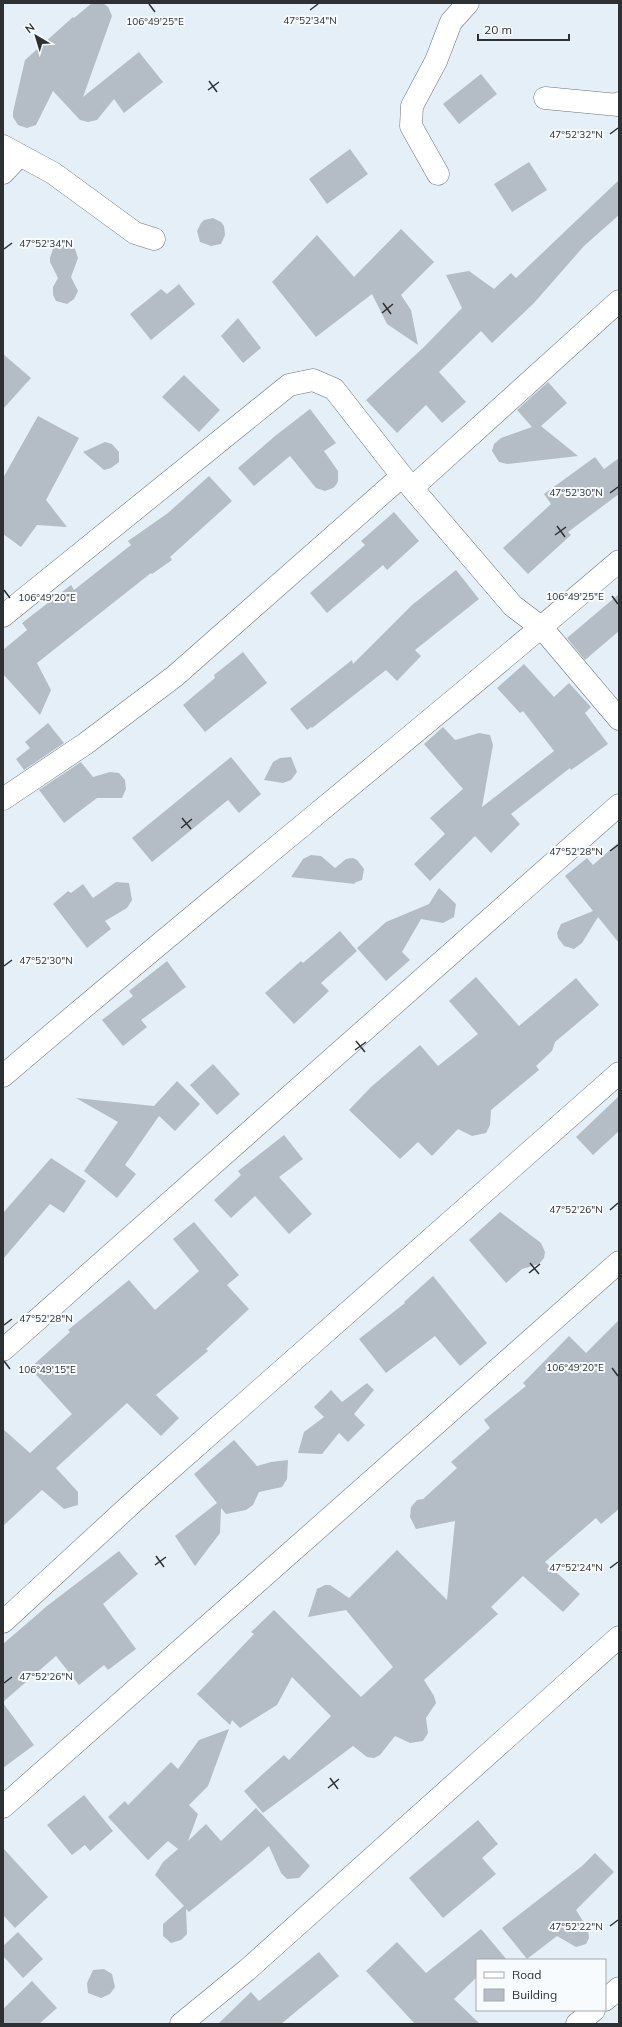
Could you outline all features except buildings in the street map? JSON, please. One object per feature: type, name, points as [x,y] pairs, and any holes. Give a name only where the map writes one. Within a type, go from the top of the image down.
[{"type":"street","points":[[438,174],[411,126],[412,106],[436,60],[451,22],[468,3]]},
{"type":"street","points":[[545,98],[618,105],[619,103]]},
{"type":"street","points":[[3,173],[11,151],[53,173],[135,233],[154,239]]},
{"type":"street","points":[[3,799],[85,744],[175,676],[407,482],[619,301]]},
{"type":"street","points":[[3,616],[289,385],[313,380],[334,389],[407,482],[513,606],[542,628],[619,719]]},
{"type":"street","points":[[3,1076],[121,975],[542,628],[619,561]]},
{"type":"street","points":[[3,1350],[619,805]]},
{"type":"street","points":[[3,1622],[147,1490],[619,1074]]},
{"type":"street","points":[[3,1807],[619,1262]]},
{"type":"street","points":[[181,2024],[247,1970],[619,1637]]},
{"type":"street","points":[[606,1999],[619,1988]]},
{"type":"street","points":[[577,2024],[593,2011]]}]
